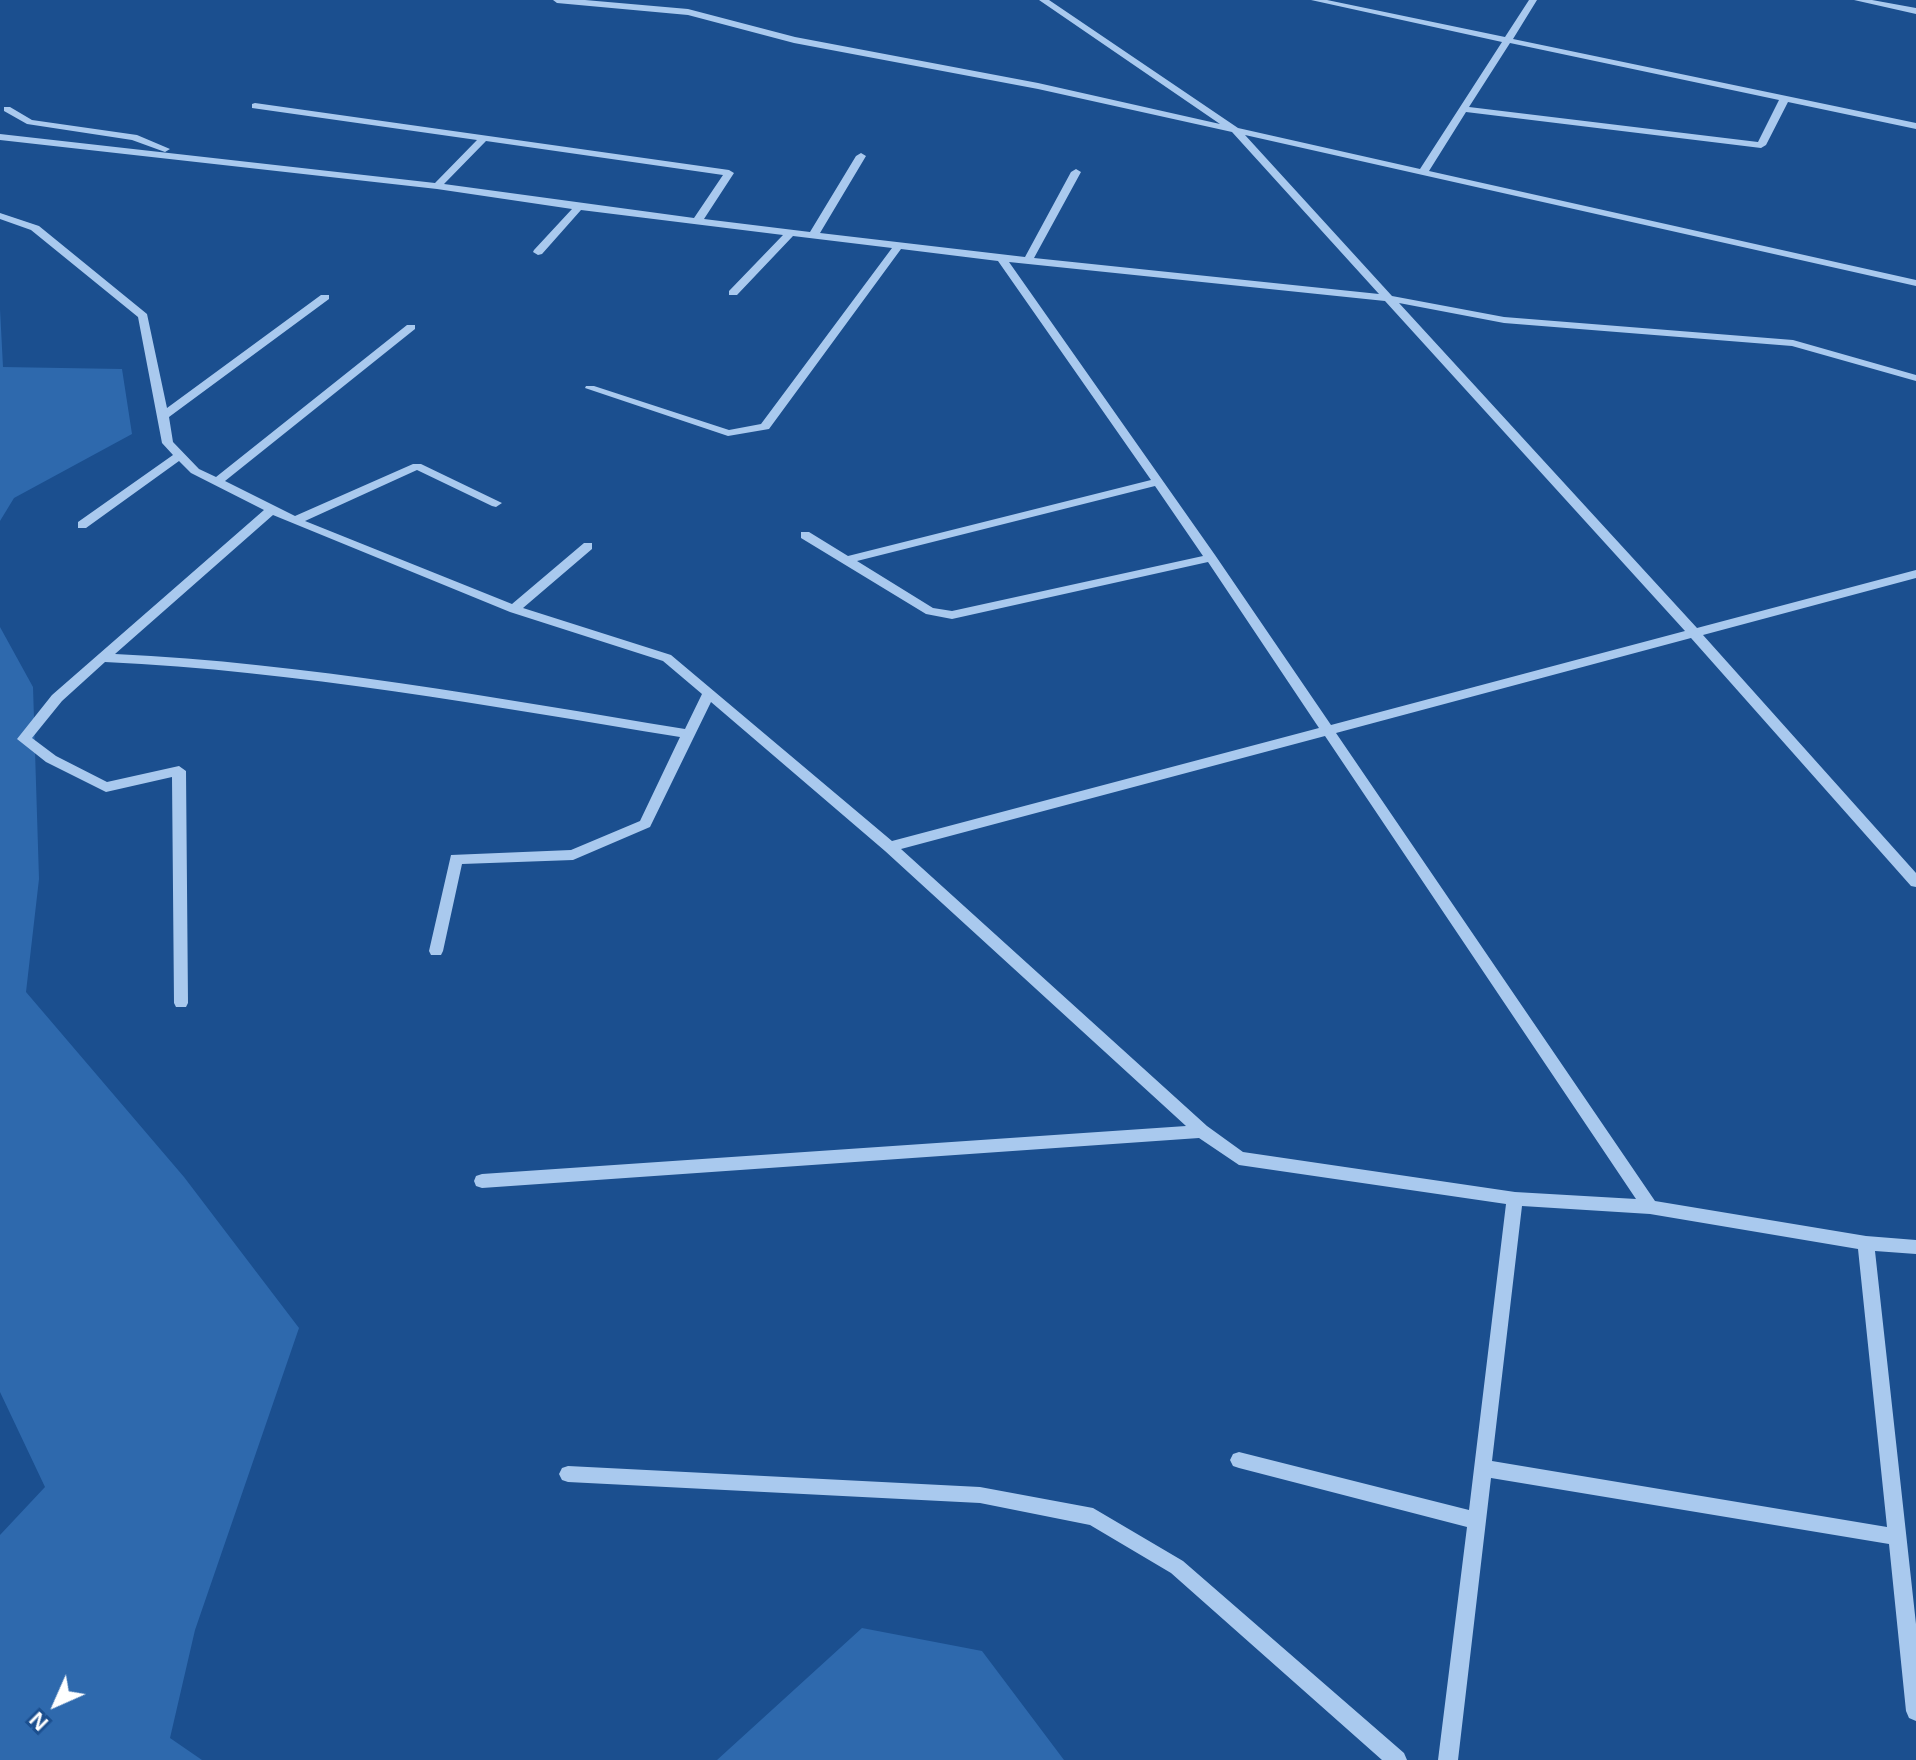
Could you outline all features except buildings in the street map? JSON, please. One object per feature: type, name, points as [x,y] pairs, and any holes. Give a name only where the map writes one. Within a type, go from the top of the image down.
[{"type":"street","points":[[557,0],[688,12],[794,40],[1038,86],[1916,283]]},
{"type":"street","points":[[1043,0],[1235,130],[1695,634],[1916,882]]},
{"type":"street","points":[[1315,0],[1916,126]]},
{"type":"street","points":[[1423,172],[1533,0]]},
{"type":"street","points":[[1858,0],[1916,11]]},
{"type":"street","points":[[1463,109],[1761,145],[1785,98]]},
{"type":"street","points":[[255,106],[729,173],[698,220]]},
{"type":"street","points":[[7,109],[30,122],[134,137],[184,157]]},
{"type":"street","points":[[0,137],[437,186],[579,207],[1001,258],[1388,298],[1504,320],[1793,343],[1916,378]]},
{"type":"street","points":[[437,186],[484,138]]},
{"type":"street","points":[[814,234],[861,156]]},
{"type":"street","points":[[1028,261],[1076,172]]},
{"type":"street","points":[[538,252],[579,207]]},
{"type":"street","points":[[0,216],[35,228],[143,316],[168,443],[195,471],[295,521],[514,609],[667,658],[890,847],[1202,1131],[1239,1158],[1515,1199],[1650,1207],[1866,1243],[1916,1247]]},
{"type":"street","points":[[733,293],[792,231]]},
{"type":"street","points":[[590,388],[728,433],[765,427],[900,244]]},
{"type":"street","points":[[1001,258],[1211,558],[1650,1207]]},
{"type":"street","points":[[162,417],[325,297]]},
{"type":"street","points":[[217,482],[411,327]]},
{"type":"street","points":[[82,525],[180,455]]},
{"type":"street","points":[[295,521],[417,466],[496,503]]},
{"type":"street","points":[[846,560],[1158,482]]},
{"type":"street","points":[[181,1003],[179,771],[106,787],[51,759],[24,739],[57,698],[271,510]]},
{"type":"street","points":[[805,535],[930,611],[952,615],[1211,558]]},
{"type":"street","points":[[514,609],[588,546]]},
{"type":"street","points":[[890,847],[1916,574]]},
{"type":"street","points":[[102,658],[152,659],[362,681],[688,734]]},
{"type":"street","points":[[436,951],[456,859],[573,855],[645,824],[709,692]]},
{"type":"street","points":[[482,1181],[1202,1131]]},
{"type":"street","points":[[1448,1760],[1515,1199]]},
{"type":"street","points":[[1866,1243],[1916,1711]]},
{"type":"street","points":[[1239,1460],[1477,1521]]},
{"type":"street","points":[[1483,1468],[1898,1537]]},
{"type":"street","points":[[568,1474],[980,1495],[1093,1517],[1177,1567],[1397,1760]]},
{"type":"shaded area","points":[[0,309],[3,367],[122,369],[132,434],[14,498],[0,521]]},
{"type":"shaded area","points":[[0,627],[33,687],[39,879],[26,992],[184,1177],[299,1328],[195,1630],[170,1738],[202,1760],[0,1760],[0,1535],[45,1487],[0,1392]]},
{"type":"shaded area","points":[[862,1628],[982,1651],[1064,1760],[717,1760]]}]
